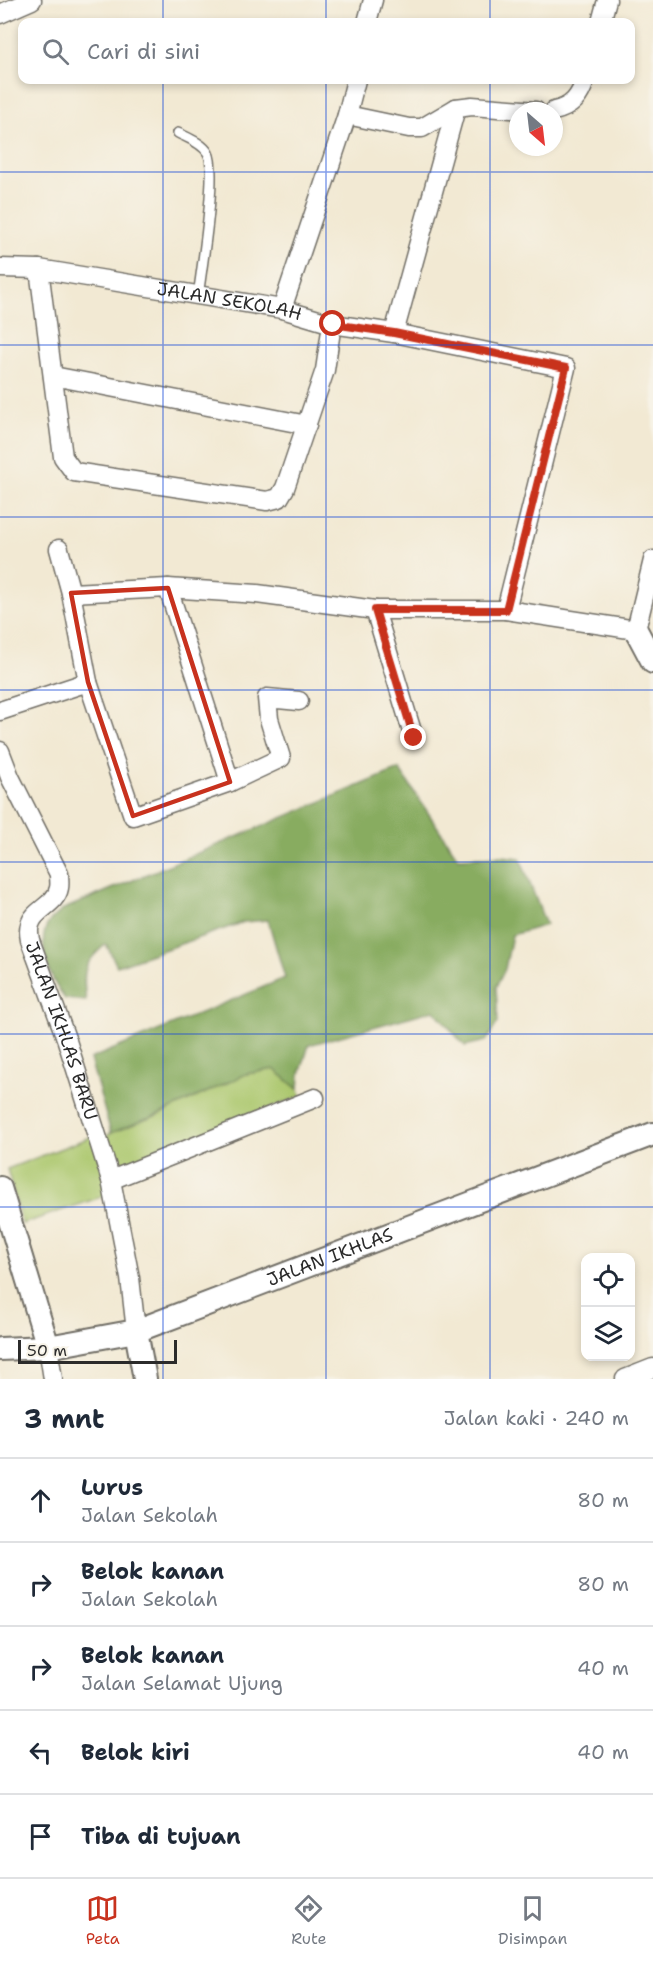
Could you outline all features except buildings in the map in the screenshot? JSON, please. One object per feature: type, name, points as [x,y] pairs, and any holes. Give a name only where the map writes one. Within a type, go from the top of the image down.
[{"type":"street","points":[[0,14],[32,0]]},
{"type":"street","points":[[368,18],[373,0]]},
{"type":"street","points":[[602,18],[607,0]]},
{"type":"street","points":[[282,309],[347,115],[355,84]]},
{"type":"street","points":[[563,108],[573,103],[582,92],[584,84]]},
{"type":"street","points":[[347,115],[415,128],[426,126],[456,108],[471,106],[509,109]]},
{"type":"street","points":[[394,333],[456,108]]},
{"type":"street","name":"JALAN SEKOLAH","points":[[0,268],[39,269],[198,297],[282,309],[333,324],[394,333],[566,368],[506,610]]},
{"type":"street","points":[[39,269],[63,457],[74,472],[267,501],[279,498],[285,488],[325,370],[333,324]]},
{"type":"street","points":[[53,376],[307,425]]},
{"type":"street","points":[[59,549],[71,593],[88,682],[133,816],[230,782],[281,758],[268,719],[267,698],[298,701]]},
{"type":"street","points":[[653,560],[645,631],[653,662]]},
{"type":"street","points":[[71,593],[168,588],[257,594],[375,610],[506,610],[645,631]]},
{"type":"street","points":[[168,588],[230,782]]},
{"type":"street","points":[[375,610],[414,738]]},
{"type":"street","points":[[0,711],[88,682]]},
{"type":"street","name":"JALAN IKHLAS BARU","points":[[0,751],[10,777],[59,874],[59,888],[56,896],[32,920],[29,927],[30,940],[67,1041],[111,1180],[130,1278],[136,1331]]},
{"type":"street","points":[[111,1180],[315,1098]]},
{"type":"street","name":"JALAN IKHLAS","points":[[0,1349],[48,1347],[136,1331],[653,1134]]},
{"type":"street","points":[[0,1188],[48,1347],[53,1379]]},
{"type":"street","points":[[136,1331],[145,1379]]},
{"type":"street","points":[[625,1379],[653,1368]]},
{"type":"lane","points":[[178,133],[200,144],[211,158],[212,178],[198,297]]},
{"type":"highlighted area","points":[[168,588],[230,782],[133,816],[88,682],[71,593]]},
{"type":"green space","points":[[399,769],[458,858],[501,856],[520,858],[546,925],[512,935],[505,969],[496,987],[498,1022],[486,1041],[465,1046],[434,1010],[309,1045],[300,1074],[299,1090],[274,1069],[246,1074],[160,1114],[111,1133],[90,1059],[285,978],[268,920],[244,922],[117,966],[106,944],[86,968],[84,982],[86,1001],[65,999],[54,982],[46,961],[45,929],[50,921],[64,909]]},
{"type":"green space","points":[[274,1069],[299,1090],[302,1096],[120,1166],[107,1146],[105,1137],[111,1133],[160,1114],[246,1074]]},
{"type":"green space","points":[[93,1136],[110,1194],[22,1224],[7,1169]]},
{"type":"route","points":[[333,324],[394,333],[566,368],[506,610],[375,610],[414,738]]}]
